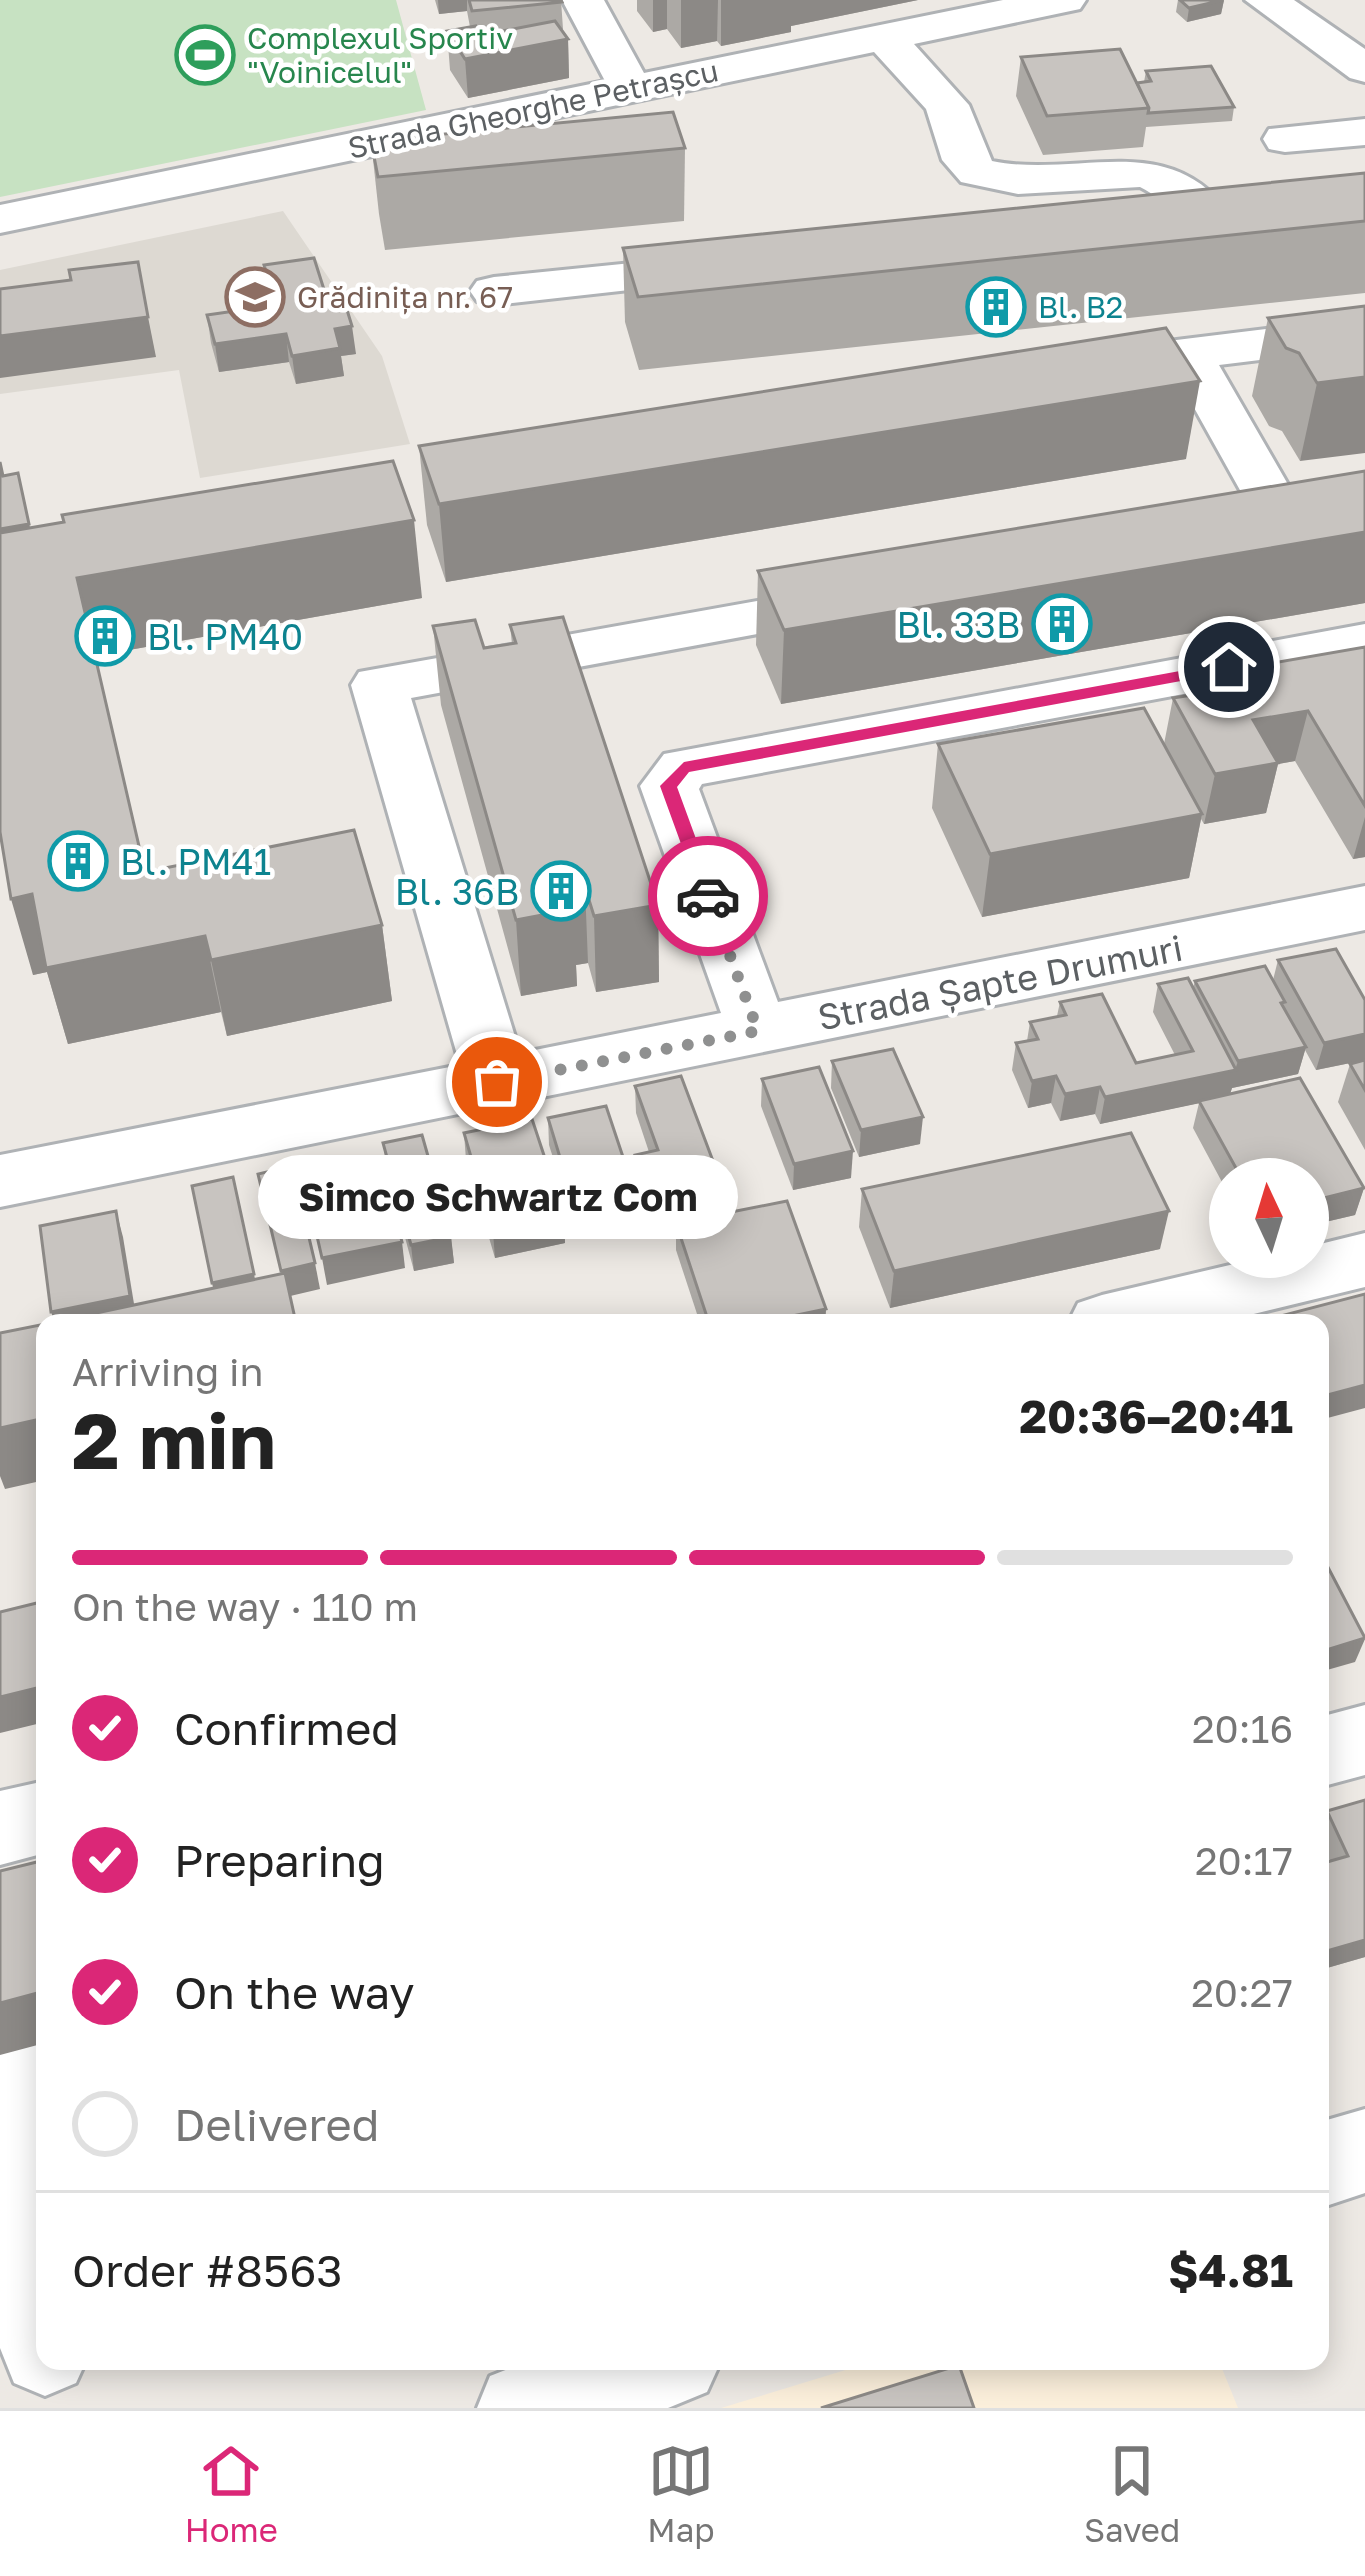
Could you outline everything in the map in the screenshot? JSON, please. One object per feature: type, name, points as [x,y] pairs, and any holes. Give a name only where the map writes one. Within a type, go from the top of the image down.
[{"type":"street","points":[[583,0],[631,89]]},
{"type":"street","name":"Strada Gheorghe Petrașcu","points":[[0,219],[1065,0]]},
{"type":"street","points":[[1266,0],[1365,69]]},
{"type":"street","points":[[884,37],[947,105],[965,160],[977,172],[1018,181],[1142,173],[1233,217],[1141,226]]},
{"type":"street","points":[[1285,139],[1365,132]]},
{"type":"street","points":[[494,291],[766,264]]},
{"type":"street","points":[[1048,371],[1365,332]]},
{"type":"street","points":[[1188,354],[1284,526]]},
{"type":"street","points":[[497,1082],[379,685],[893,594]]},
{"type":"street","points":[[758,1031],[669,786],[684,767],[1365,642]]},
{"type":"street","name":"Strada Șapte Drumuri","points":[[0,1181],[1365,908]]},
{"type":"street","points":[[1140,1314],[1365,1260]]},
{"type":"street","points":[[1329,1750],[1365,1740]]},
{"type":"street","points":[[0,1828],[36,1819]]},
{"type":"street","points":[[36,2072],[23,2080],[13,2099],[12,2119],[36,2288]]},
{"type":"street","points":[[1329,2162],[1365,2151]]},
{"type":"street","points":[[47,2370],[53,2408]]},
{"type":"street","points":[[522,2408],[638,2370]]},
{"type":"shaded area","name":"Grădinița nr. 67","points":[[283,211],[382,356],[410,444],[200,478],[179,370],[0,394],[0,270]]},
{"type":"shaded area","points":[[846,2370],[1223,2370],[1238,2408],[721,2408]]},
{"type":"green space","name":"Complexul Sportiv \"Voinicelul\"","points":[[0,0],[396,0],[426,110],[0,197]]},
{"type":"building","points":[[469,0],[561,0],[562,2],[472,11]]},
{"type":"building","points":[[1180,0],[1223,0],[1189,8]]},
{"type":"building","points":[[555,21],[568,39],[465,59],[447,31],[476,26],[482,35]]},
{"type":"building","points":[[1120,49],[1149,108],[1047,116],[1021,57]]},
{"type":"building","points":[[1211,66],[1234,107],[1148,113],[1137,83],[1151,81],[1146,71]]},
{"type":"building","points":[[673,112],[685,148],[378,177],[371,141]]},
{"type":"building","points":[[1365,173],[1365,221],[638,297],[623,248]]},
{"type":"building","points":[[314,258],[327,299],[343,297],[352,326],[335,329],[340,348],[292,356],[286,334],[215,344],[207,315],[276,305],[264,265]]},
{"type":"building","points":[[138,262],[148,317],[0,336],[0,289],[71,280],[69,270]]},
{"type":"building","points":[[1365,306],[1365,377],[1317,383],[1299,353],[1286,348],[1268,318]]},
{"type":"building","points":[[1166,328],[1200,381],[439,504],[419,446]]},
{"type":"building","points":[[393,461],[414,520],[77,578],[145,872],[354,830],[382,925],[211,960],[205,936],[46,968],[32,894],[11,899],[0,832],[0,533],[64,522],[62,515]]},
{"type":"building","points":[[0,462],[3,476],[18,473],[29,524],[0,529]]},
{"type":"building","points":[[1365,471],[1365,532],[784,630],[758,571]]},
{"type":"building","name":"Bl. 36B","points":[[563,617],[658,905],[594,916],[585,887],[568,889],[574,909],[516,920],[433,626],[475,620],[484,648],[516,643],[510,625]]},
{"type":"building","points":[[1365,647],[1365,806],[1308,711],[1253,720],[1278,763],[1215,774],[1173,698],[1224,690],[1215,673]]},
{"type":"building","points":[[1144,708],[1202,814],[990,854],[938,744]]},
{"type":"building","points":[[1336,949],[1365,1000],[1365,1034],[1324,1043],[1278,960]]},
{"type":"building","points":[[1265,966],[1306,1047],[1238,1061],[1195,981]]},
{"type":"building","points":[[1188,978],[1236,1070],[1105,1097],[1100,1087],[1065,1094],[1056,1076],[1032,1081],[1016,1043],[1038,1039],[1030,1022],[1066,1015],[1060,1002],[1102,994],[1136,1063],[1193,1051],[1158,984]]},
{"type":"building","points":[[893,1049],[923,1117],[861,1130],[832,1061]]},
{"type":"building","points":[[1365,1060],[1365,1090],[1350,1064]]},
{"type":"building","points":[[819,1067],[853,1151],[794,1164],[762,1079]]},
{"type":"building","points":[[681,1076],[722,1185],[651,1202],[635,1155],[658,1150],[635,1086]]},
{"type":"building","points":[[1300,1078],[1364,1188],[1329,1197],[1329,1158],[1230,1158],[1199,1101]]},
{"type":"building","points":[[606,1106],[632,1184],[572,1197],[548,1118]]},
{"type":"building","points":[[532,1119],[564,1216],[493,1232],[464,1133]]},
{"type":"building","points":[[1131,1133],[1169,1211],[894,1271],[862,1189]]},
{"type":"building","points":[[422,1135],[451,1237],[411,1245],[383,1143]]},
{"type":"building","points":[[346,1157],[360,1218],[394,1211],[402,1242],[322,1258],[301,1166]]},
{"type":"building","points":[[292,1166],[315,1263],[281,1271],[258,1174]]},
{"type":"building","points":[[233,1177],[254,1274],[212,1283],[192,1186]]},
{"type":"building","points":[[787,1201],[826,1309],[802,1314],[706,1314],[676,1223]]},
{"type":"building","points":[[116,1211],[130,1296],[51,1312],[40,1226]]},
{"type":"building","points":[[285,1273],[294,1314],[91,1314]]},
{"type":"building","points":[[1365,1294],[1365,1385],[1329,1395],[1329,1314],[1288,1314]]},
{"type":"building","points":[[36,1326],[36,1420],[0,1428],[0,1333]]},
{"type":"building","points":[[1329,1569],[1365,1638],[1329,1649]]},
{"type":"building","points":[[36,1603],[36,1688],[0,1697],[0,1612]]},
{"type":"building","points":[[1365,1800],[1365,1940],[1329,1950],[1329,1861],[1348,1856],[1329,1810]]},
{"type":"building","points":[[36,1862],[36,1993],[0,2003],[0,1871]]},
{"type":"building","points":[[943,2370],[961,2370],[974,2408],[821,2408]]},
{"type":"way so far","points":[[497,1082],[758,1031],[708,896]]},
{"type":"place","name":"Complexul Sportiv \"Voinicelul\"","points":[[205,55]]},
{"type":"place","name":"Grădinița nr. 67","points":[[255,297]]},
{"type":"place","name":"Bl. B2","points":[[996,307]]},
{"type":"place","name":"Bl. 33B","points":[[1062,624]]},
{"type":"place","name":"Bl. PM40","points":[[105,636]]},
{"type":"place","name":"Bl. PM41","points":[[78,861]]},
{"type":"place","name":"Bl. 36B","points":[[561,891]]},
{"type":"place","name":"Simco Schwartz Com","points":[[497,1082]]},
{"type":"route","points":[[708,896],[669,786],[684,767],[1229,667]]}]
